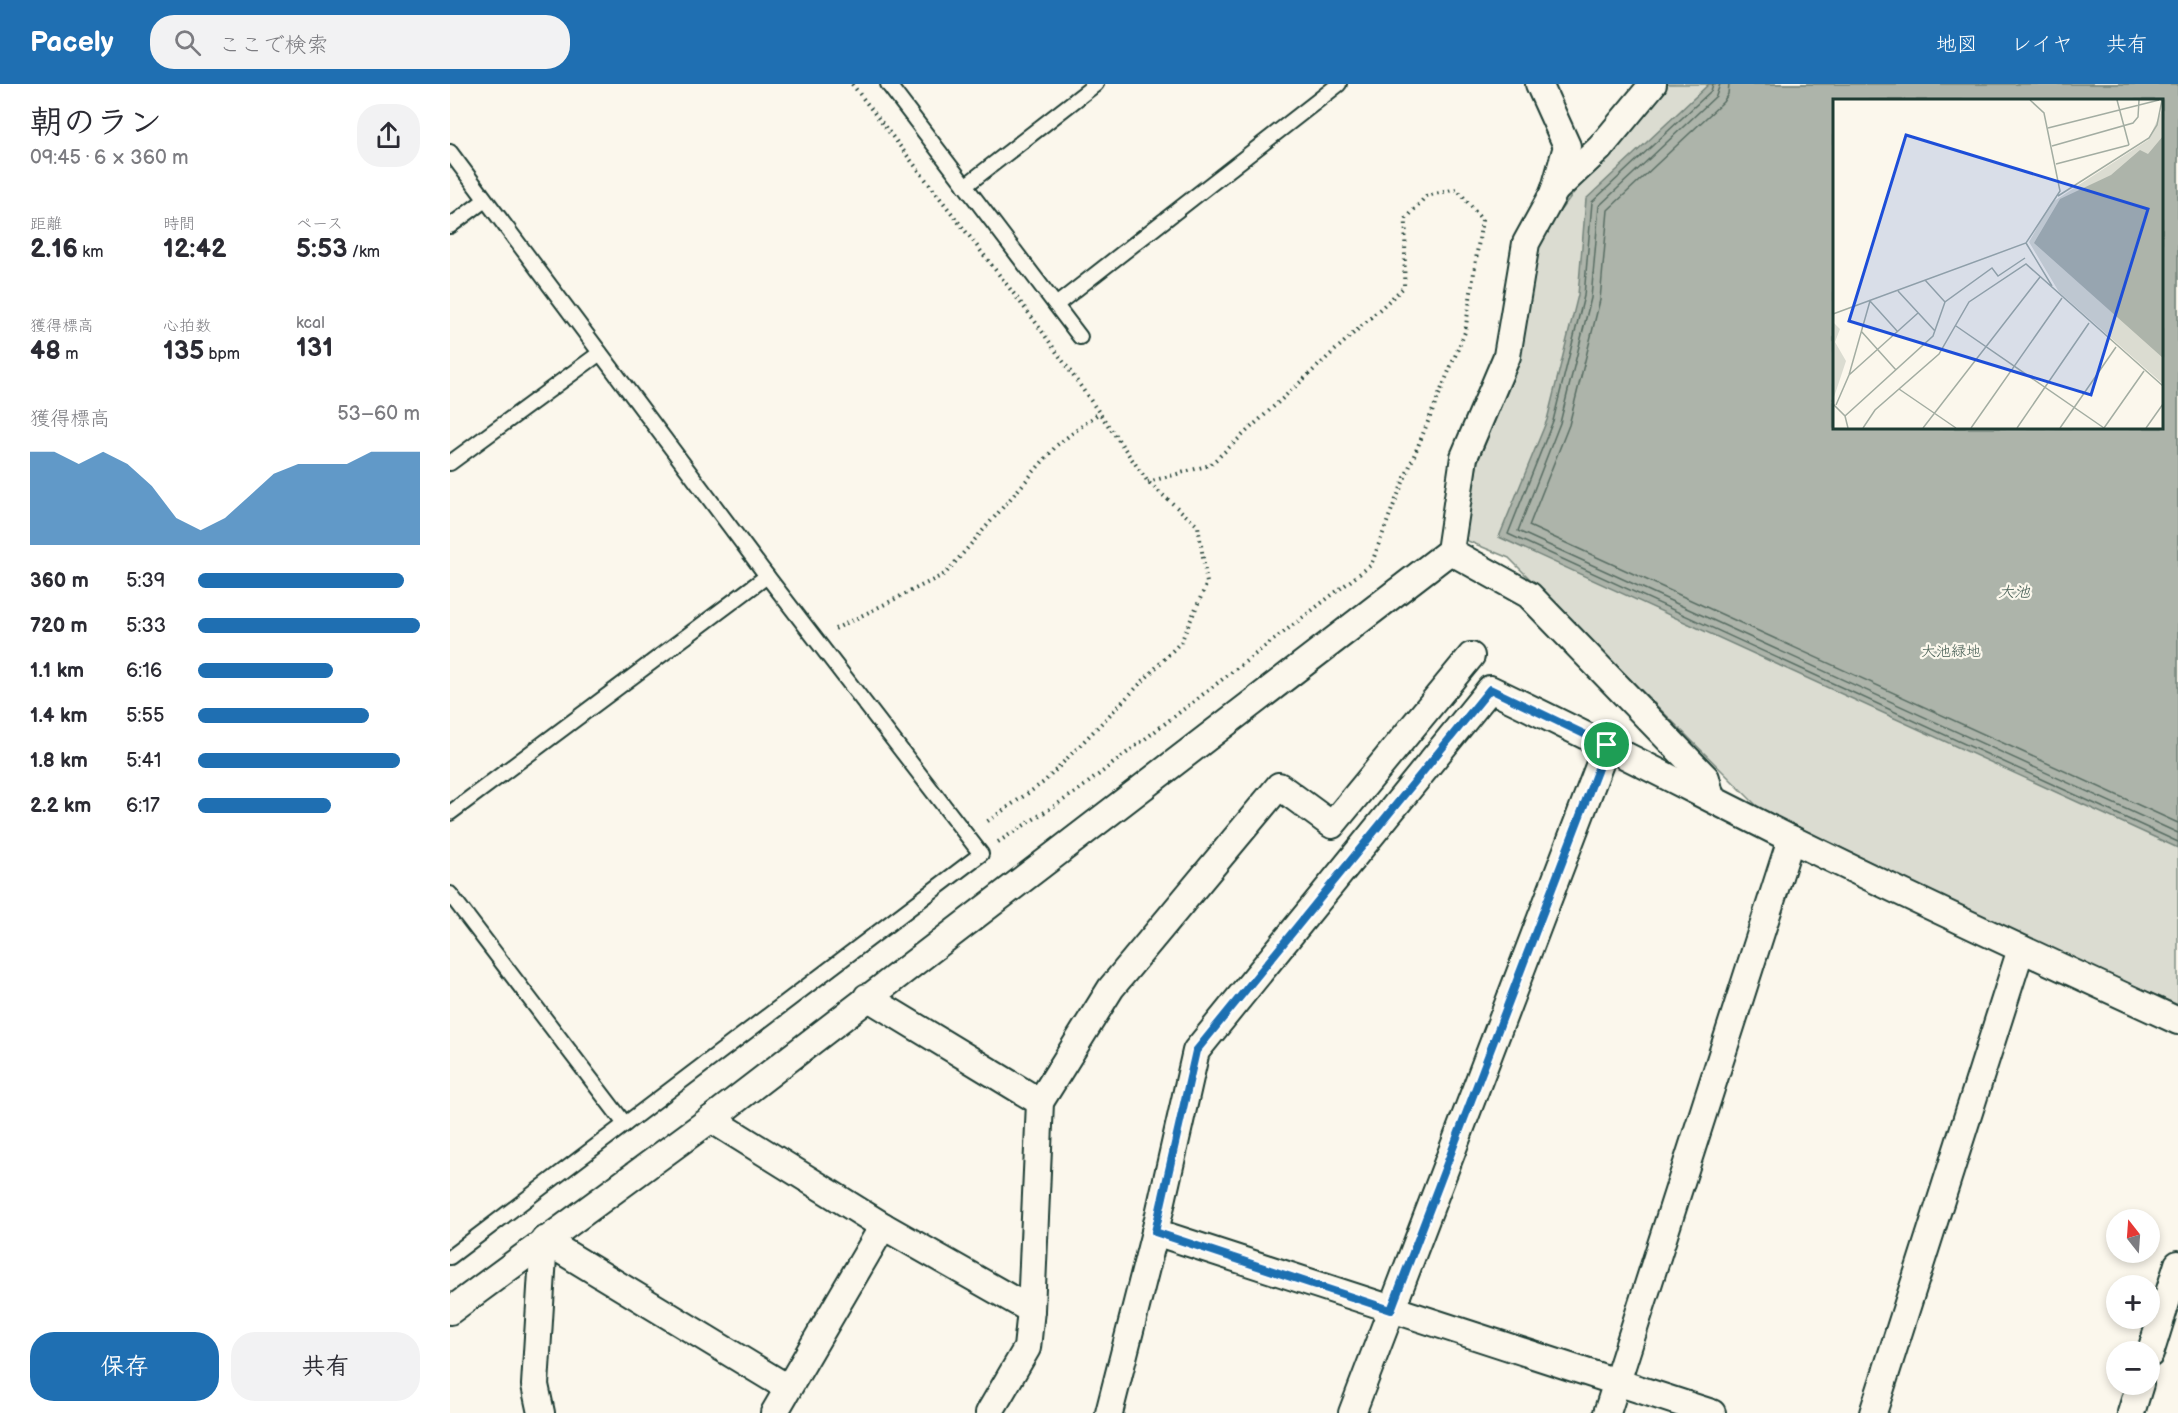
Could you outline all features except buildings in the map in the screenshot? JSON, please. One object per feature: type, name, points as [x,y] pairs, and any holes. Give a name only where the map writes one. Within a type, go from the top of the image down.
[{"type":"street","points":[[450,1311],[711,1119],[1450,551],[1464,457],[1507,356],[1526,243],[1554,192],[1566,146],[1539,84]]},
{"type":"street","points":[[1554,192],[1600,148],[1653,84]]},
{"type":"street","points":[[1450,551],[1529,595],[1706,778],[1711,798]]},
{"type":"street","points":[[989,1413],[1027,1348],[1031,1310],[1040,1102],[1111,988],[1279,786],[1332,825],[1471,656]]},
{"type":"street","points":[[1109,1413],[1155,1232],[1196,1051],[1490,689],[1607,745],[1791,839],[2178,1021]]},
{"type":"street","points":[[1353,1413],[1607,745]]},
{"type":"street","points":[[1607,1413],[1791,839]]},
{"type":"street","points":[[1874,1413],[2021,949]]},
{"type":"street","points":[[867,997],[1040,1102]]},
{"type":"street","points":[[711,1119],[883,1226],[1031,1310]]},
{"type":"street","points":[[774,1413],[883,1226]]},
{"type":"street","points":[[1155,1232],[1712,1413]]},
{"type":"street","points":[[544,1240],[788,1388]]},
{"type":"street","points":[[541,1413],[535,1385],[544,1240]]},
{"type":"street","points":[[2154,1341],[2178,1263]]},
{"type":"street","points":[[2131,1413],[2137,1395]]},
{"type":"lane","points":[[888,84],[1080,337]]},
{"type":"lane","points":[[965,186],[1096,84]]},
{"type":"lane","points":[[1056,305],[1339,84]]},
{"type":"lane","points":[[450,152],[767,576],[981,854],[450,1257]]},
{"type":"lane","points":[[450,226],[485,200]]},
{"type":"lane","points":[[450,463],[600,353]]},
{"type":"lane","points":[[450,813],[767,576]]},
{"type":"lane","points":[[450,894],[625,1124]]},
{"type":"path","points":[[852,84],[1034,320],[1148,482],[1198,526],[1207,583],[1181,642],[1044,782],[968,836]]},
{"type":"path","points":[[981,854],[1076,792],[1371,565],[1396,498],[1466,332],[1482,220],[1457,189],[1426,196],[1406,219],[1404,287],[1210,465],[1148,482]]},
{"type":"path","points":[[816,639],[945,574],[1057,445],[1099,412]]},
{"type":"green space","name":"大池","points":[[1662,84],[2178,84],[2178,1005],[2046,947],[1759,808],[1509,558],[1463,539],[1478,461],[1520,361],[1525,301],[1535,244],[1584,179]]},
{"type":"water","name":"大池","points":[[1709,84],[2178,84],[2178,848],[1499,537],[1547,420],[1578,295],[1586,199]]},
{"type":"route","points":[[1490,689],[1607,745],[1391,1310],[1155,1232],[1196,1051],[1490,689]]},
{"type":"park label","name":"大池緑地","points":[[1951,651]]}]
